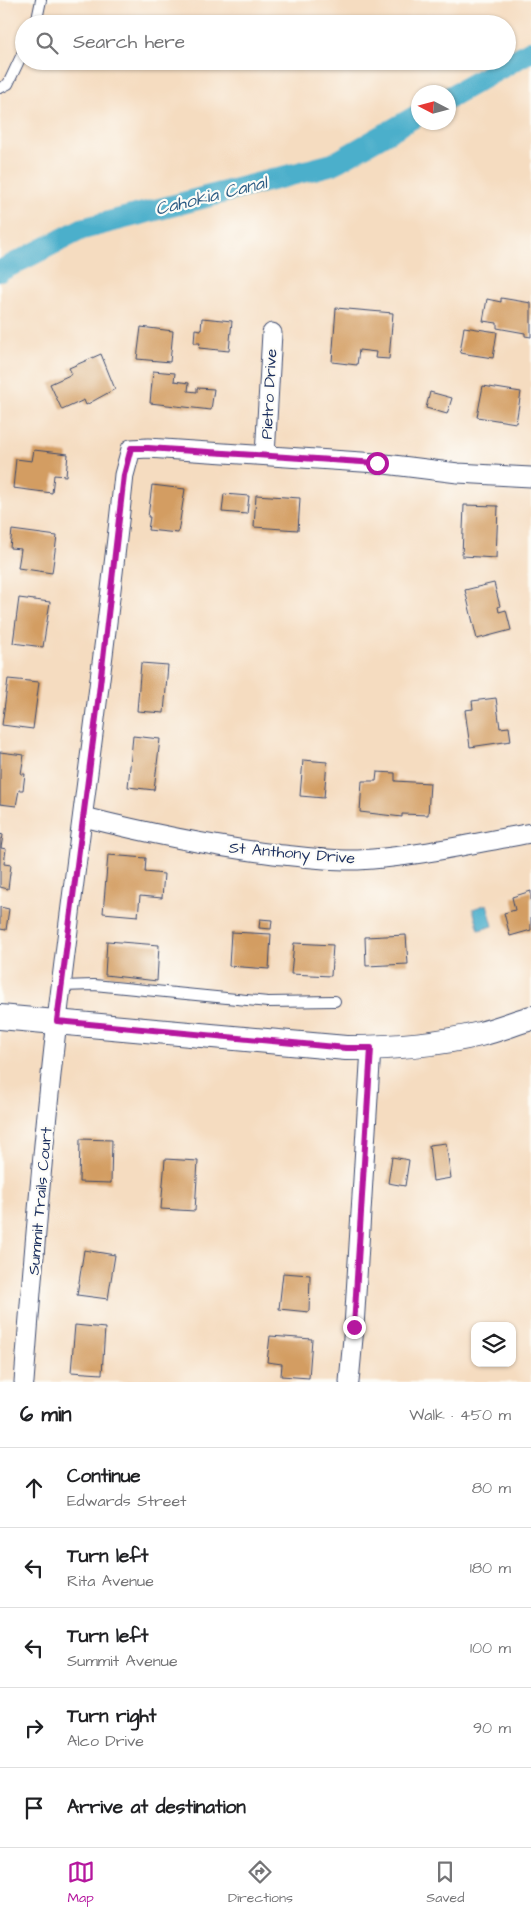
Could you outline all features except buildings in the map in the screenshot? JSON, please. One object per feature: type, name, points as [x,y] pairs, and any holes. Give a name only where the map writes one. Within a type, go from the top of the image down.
[{"type":"street","name":"Pietro Drive","points":[[265,455],[272,333]]},
{"type":"street","name":"Summit Trails Court","points":[[24,1382],[42,1168],[57,1021],[84,817],[124,475],[131,448],[265,455]]},
{"type":"street","points":[[265,455],[377,463],[458,473],[531,477]]},
{"type":"street","name":"St Anthony Drive","points":[[84,817],[140,832],[219,847],[312,858],[356,860],[396,857],[531,832]]},
{"type":"street","points":[[0,1017],[346,1048],[434,1043],[480,1034],[531,1018]]},
{"type":"street","points":[[349,1382],[371,1048]]},
{"type":"lane","points":[[38,15],[41,0]]},
{"type":"lane","points":[[0,88],[8,84],[15,69]]},
{"type":"lane","points":[[62,986],[94,985],[268,1002],[334,1001]]},
{"type":"water","points":[[487,904],[493,926],[479,930],[473,909]]},
{"type":"waterway","name":"Cahokia Canal","points":[[516,59],[531,51]]},
{"type":"waterway","name":"Cahokia Canal","points":[[456,93],[497,70]]},
{"type":"waterway","name":"Cahokia Canal","points":[[0,271],[82,229],[333,164],[411,119]]},
{"type":"route","points":[[354,1327],[371,1048],[346,1048],[57,1021],[84,817],[124,475],[131,448],[377,463]]}]
